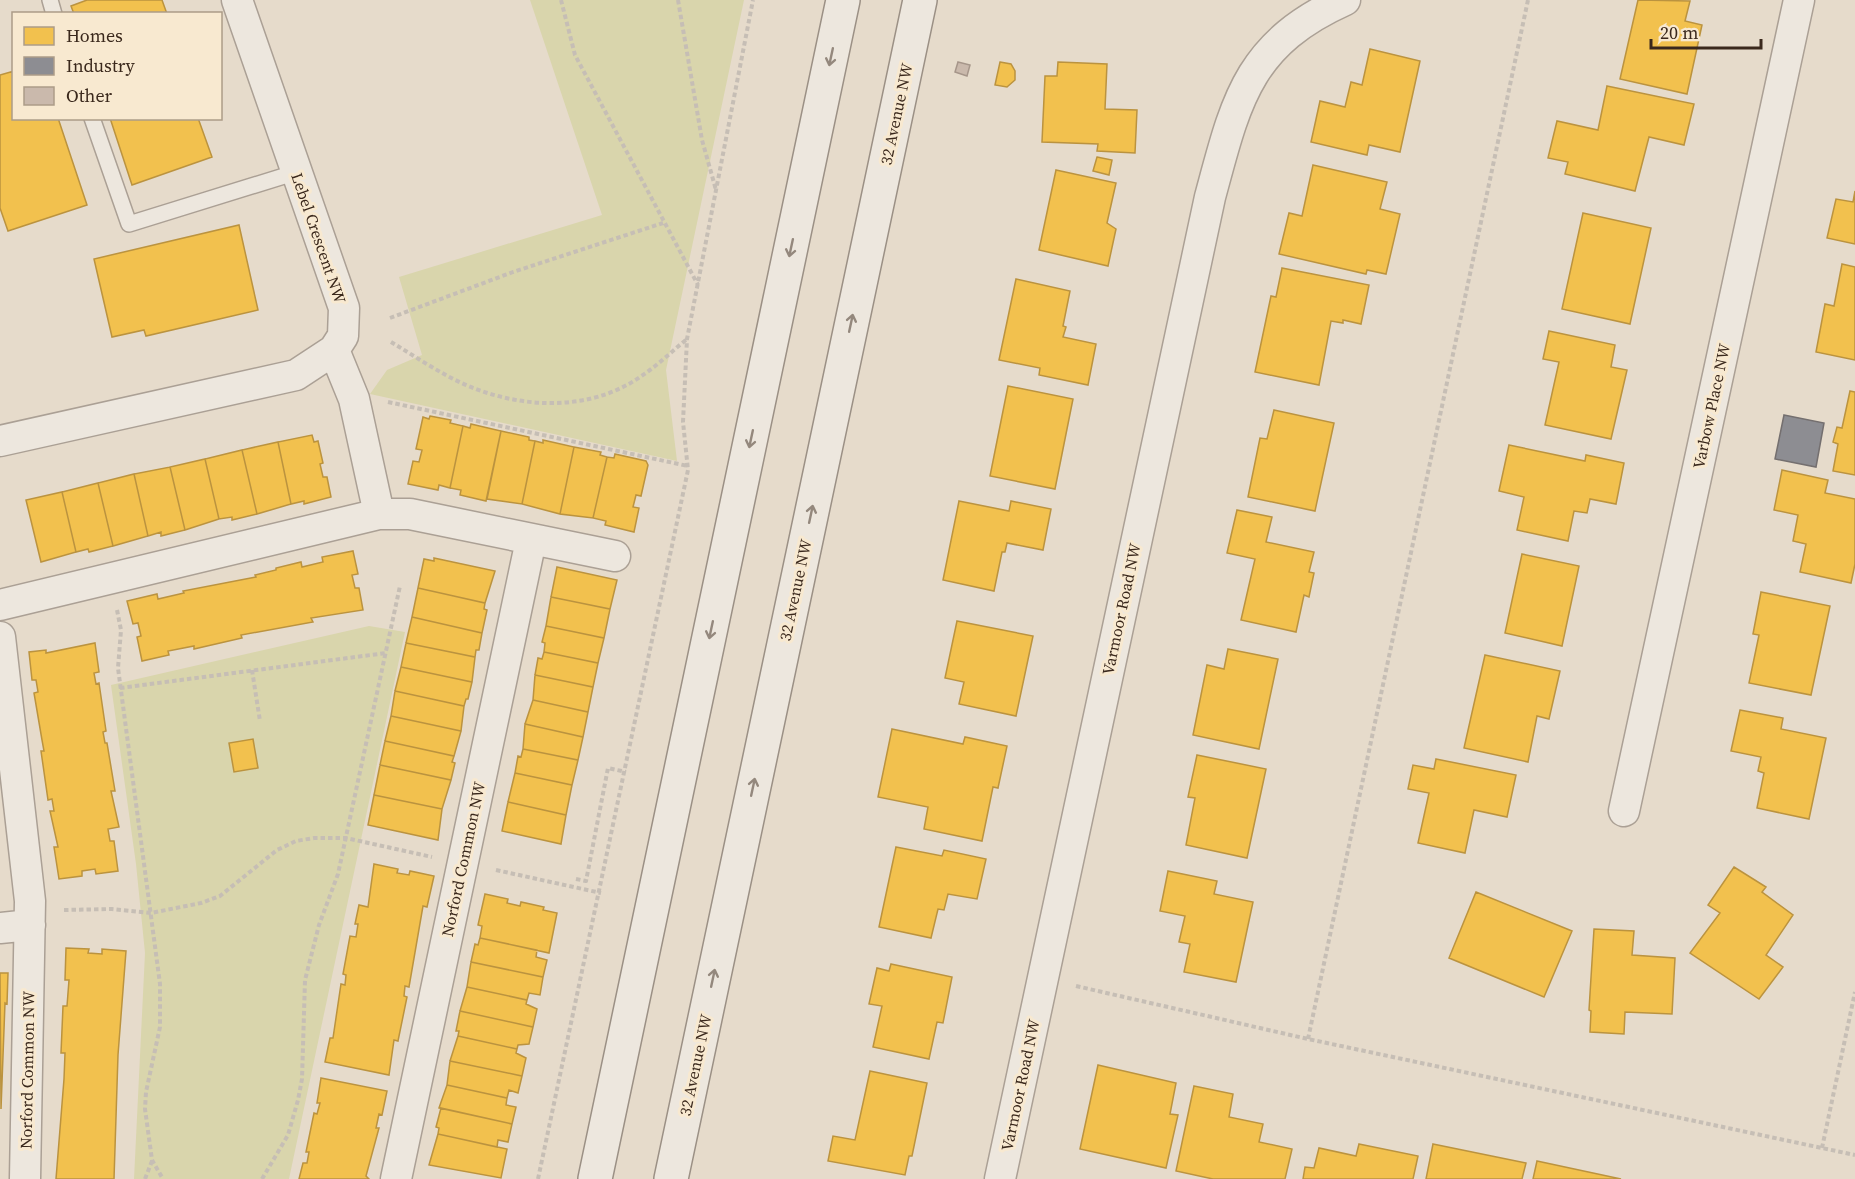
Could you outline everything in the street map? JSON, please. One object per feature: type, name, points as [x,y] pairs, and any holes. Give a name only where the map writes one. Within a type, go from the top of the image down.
[{"type":"main road","points":[[595,1179],[843,0]]},
{"type":"main road","name":"32 Avenue NW","points":[[671,1179],[920,0]]},
{"type":"street","name":"Lebel Crescent NW","points":[[237,0],[344,308],[343,336],[334,350]]},
{"type":"street","name":"Varmoor Road NW","points":[[999,1179],[1210,197],[1241,94],[1271,50],[1308,18],[1345,0]]},
{"type":"street","name":"Varbow Place NW","points":[[1624,812],[1799,0]]},
{"type":"street","points":[[0,441],[296,375],[334,350],[354,399],[379,514]]},
{"type":"street","points":[[0,605],[379,514],[410,514],[615,556]]},
{"type":"street","name":"Norford Common NW","points":[[396,1179],[531,540]]},
{"type":"street","name":"Norford Common NW","points":[[0,637],[29,889],[25,1179]]},
{"type":"street","points":[[0,928],[30,925]]},
{"type":"lane","points":[[93,120],[129,224],[297,172]]},
{"type":"path","points":[[561,0],[575,55],[698,286]]},
{"type":"path","points":[[678,0],[702,140],[717,193]]},
{"type":"path","points":[[538,1179],[627,772],[688,466],[683,422],[687,339],[753,0]]},
{"type":"path","points":[[1308,1039],[1528,0]]},
{"type":"path","points":[[390,318],[513,272],[663,223]]},
{"type":"path","points":[[391,342],[476,389],[546,404],[576,402],[612,392],[640,378],[687,339]]},
{"type":"path","points":[[377,400],[688,466]]},
{"type":"path","points":[[111,580],[121,630],[118,668],[120,688],[160,984],[160,1027],[146,1092],[146,1126],[152,1160],[163,1179]]},
{"type":"path","points":[[262,1179],[288,1135],[293,1119],[302,1079],[305,980],[319,925],[338,874],[400,586]]},
{"type":"path","points":[[120,688],[386,653]]},
{"type":"path","points":[[252,670],[260,721]]},
{"type":"path","points":[[576,879],[586,881],[608,768],[627,772]]},
{"type":"path","points":[[57,910],[112,909],[151,913],[180,909],[220,896],[261,860],[296,841],[346,838],[436,858]]},
{"type":"path","points":[[490,869],[601,893]]},
{"type":"path","points":[[1042,979],[1308,1039],[1855,1155]]},
{"type":"path","points":[[1822,1148],[1855,992]]},
{"type":"path","points":[[145,1179],[152,1160]]},
{"type":"shaded area","points":[[530,0],[744,0],[666,370],[677,461],[370,394],[387,370],[422,355],[399,277],[602,215]]},
{"type":"shaded area","points":[[369,626],[405,632],[289,1179],[134,1179],[145,953],[136,864],[111,685]]},
{"type":"building: Homes","points":[[87,0],[162,0],[166,12],[73,12],[71,6]]},
{"type":"building: Homes","points":[[1638,0],[1690,1],[1685,21],[1702,25],[1687,94],[1620,79]]},
{"type":"building: Homes","points":[[1370,49],[1420,61],[1400,152],[1369,145],[1367,155],[1311,142],[1320,101],[1345,107],[1351,82],[1362,85]]},
{"type":"building: Homes","points":[[1000,62],[1011,64],[1015,71],[1015,80],[1007,87],[995,85]]},
{"type":"building: Homes","points":[[1058,62],[1107,64],[1105,109],[1137,110],[1135,153],[1097,151],[1098,144],[1042,142],[1045,76],[1057,76]]},
{"type":"building: Homes","points":[[12,72],[12,120],[59,120],[87,205],[8,231],[0,208],[0,75]]},
{"type":"building: Homes","points":[[1607,86],[1694,104],[1684,145],[1649,137],[1635,191],[1565,174],[1568,162],[1548,158],[1557,121],[1598,130]]},
{"type":"building: Homes","points":[[111,120],[199,120],[212,157],[132,185]]},
{"type":"building: Homes","points":[[1097,157],[1112,160],[1109,175],[1093,171]]},
{"type":"building: Homes","points":[[1313,165],[1387,182],[1380,209],[1400,214],[1386,274],[1367,270],[1366,274],[1279,254],[1289,213],[1302,216]]},
{"type":"building: Homes","points":[[1056,170],[1116,183],[1107,223],[1116,229],[1108,266],[1039,250]]},
{"type":"building: Homes","points":[[1855,191],[1855,244],[1827,238],[1836,199],[1853,202]]},
{"type":"building: Homes","points":[[1583,213],[1651,228],[1630,324],[1562,309]]},
{"type":"building: Homes","points":[[239,225],[258,310],[146,336],[144,330],[112,337],[94,259]]},
{"type":"building: Homes","points":[[1842,264],[1855,267],[1855,360],[1816,352],[1825,304],[1834,306]]},
{"type":"building: Homes","points":[[1282,268],[1369,285],[1361,324],[1343,320],[1343,323],[1331,321],[1319,385],[1255,372],[1271,296],[1276,297]]},
{"type":"building: Homes","points":[[1016,279],[1070,291],[1063,337],[1096,344],[1088,385],[1039,375],[1040,368],[999,360]]},
{"type":"building: Homes","points":[[1549,331],[1615,345],[1611,367],[1627,370],[1611,439],[1545,425],[1559,362],[1543,359]]},
{"type":"building: Homes","points":[[1008,386],[1073,399],[1055,489],[990,476]]},
{"type":"building: Homes","points":[[1850,391],[1855,392],[1855,475],[1833,471],[1838,444],[1833,442],[1837,427],[1842,428]]},
{"type":"building: Homes","points":[[1274,410],[1334,423],[1315,511],[1248,497],[1260,438],[1267,439]]},
{"type":"building: Homes","points":[[430,416],[451,420],[450,423],[463,426],[450,488],[439,485],[438,490],[408,484],[413,461],[419,462],[422,450],[416,449],[423,417],[429,419]]},
{"type":"building: Homes","points":[[471,424],[501,431],[486,501],[460,495],[461,490],[450,488],[463,426],[470,428]]},
{"type":"building: Homes","points":[[501,431],[529,437],[529,440],[535,441],[522,504],[487,499]]},
{"type":"building: Homes","points":[[312,435],[314,442],[318,441],[323,463],[320,464],[323,477],[327,477],[331,497],[304,504],[304,501],[291,504],[278,442]]},
{"type":"building: Homes","points":[[543,440],[574,447],[560,514],[522,504],[535,441],[543,443]]},
{"type":"building: Homes","points":[[278,442],[291,504],[257,514],[242,450]]},
{"type":"building: Homes","points":[[1509,445],[1585,461],[1586,455],[1624,463],[1616,504],[1590,499],[1587,513],[1574,511],[1568,541],[1517,530],[1524,497],[1499,491]]},
{"type":"building: Homes","points":[[574,447],[601,452],[600,455],[607,457],[593,518],[560,514]]},
{"type":"building: Homes","points":[[242,450],[257,514],[232,520],[232,517],[219,519],[205,459]]},
{"type":"building: Homes","points":[[615,454],[646,461],[648,465],[641,496],[636,495],[633,507],[639,508],[634,532],[605,525],[606,521],[593,518],[607,457],[614,458]]},
{"type":"building: Homes","points":[[205,459],[219,519],[185,530],[170,467]]},
{"type":"building: Homes","points":[[170,467],[185,530],[161,536],[161,532],[148,536],[134,474]]},
{"type":"building: Homes","points":[[1782,470],[1828,480],[1825,493],[1855,499],[1855,564],[1851,583],[1800,572],[1806,544],[1793,541],[1798,515],[1774,510]]},
{"type":"building: Homes","points":[[134,474],[148,536],[113,546],[98,483]]},
{"type":"building: Homes","points":[[98,483],[113,546],[89,552],[88,549],[76,552],[62,492]]},
{"type":"building: Homes","points":[[62,492],[76,552],[41,562],[26,500]]},
{"type":"building: Homes","points":[[959,501],[1009,511],[1011,501],[1051,509],[1043,550],[1007,543],[1005,552],[1002,552],[994,591],[943,580]]},
{"type":"building: Homes","points":[[1237,510],[1272,517],[1266,542],[1314,552],[1309,572],[1314,573],[1309,597],[1304,595],[1296,632],[1241,620],[1255,559],[1227,553]]},
{"type":"building: Homes","points":[[353,551],[358,574],[352,575],[355,588],[359,588],[363,610],[311,618],[313,622],[241,635],[242,638],[194,649],[194,646],[168,651],[169,655],[142,661],[137,637],[141,636],[138,623],[133,624],[127,601],[157,594],[158,599],[184,593],[183,591],[256,577],[255,575],[301,562],[302,567],[323,562],[322,557]]},
{"type":"building: Homes","points":[[1522,554],[1579,566],[1562,646],[1505,633]]},
{"type":"building: Homes","points":[[434,558],[495,571],[485,603],[418,588],[424,559],[434,561]]},
{"type":"building: Homes","points":[[557,567],[617,580],[610,609],[551,597]]},
{"type":"building: Homes","points":[[418,588],[485,603],[484,609],[487,610],[482,633],[412,617]]},
{"type":"building: Homes","points":[[1761,592],[1830,606],[1811,695],[1749,683],[1759,635],[1753,634]]},
{"type":"building: Homes","points":[[551,597],[610,609],[604,638],[546,626]]},
{"type":"building: Homes","points":[[412,617],[482,633],[479,650],[476,650],[475,657],[406,643]]},
{"type":"building: Homes","points":[[957,621],[1033,636],[1016,716],[959,704],[964,682],[945,678]]},
{"type":"building: Homes","points":[[546,626],[604,638],[598,663],[544,652],[545,643],[542,642]]},
{"type":"building: Homes","points":[[95,643],[99,672],[94,673],[96,684],[99,683],[106,731],[103,732],[115,791],[111,791],[119,827],[108,829],[110,841],[114,841],[118,871],[96,874],[95,869],[82,871],[82,876],[59,879],[54,847],[58,847],[50,811],[54,811],[52,799],[48,800],[41,751],[44,751],[34,693],[38,692],[36,680],[32,680],[29,652],[46,650],[46,653]]},
{"type":"building: Homes","points":[[406,643],[475,657],[472,682],[401,667]]},
{"type":"building: Homes","points":[[1228,649],[1278,659],[1259,749],[1193,735],[1207,665],[1224,669]]},
{"type":"building: Homes","points":[[544,652],[598,663],[593,687],[535,675],[538,658],[542,659]]},
{"type":"building: Homes","points":[[1485,655],[1560,671],[1549,719],[1537,716],[1528,762],[1464,748]]},
{"type":"building: Homes","points":[[401,667],[472,682],[468,699],[464,706],[395,691]]},
{"type":"building: Homes","points":[[535,675],[593,687],[588,712],[533,700]]},
{"type":"building: Homes","points":[[395,691],[464,706],[461,731],[391,716]]},
{"type":"building: Homes","points":[[533,700],[588,712],[583,737],[525,724]]},
{"type":"building: Homes","points":[[1740,710],[1783,718],[1781,729],[1826,738],[1809,819],[1757,808],[1764,773],[1758,771],[1761,757],[1731,751]]},
{"type":"building: Homes","points":[[391,716],[461,731],[454,756],[385,741]]},
{"type":"building: Homes","points":[[525,724],[583,737],[578,760],[523,749]]},
{"type":"building: Homes","points":[[892,729],[963,744],[965,737],[1007,746],[998,788],[993,787],[982,841],[924,829],[928,807],[878,797]]},
{"type":"building: Homes","points":[[253,739],[258,768],[234,772],[229,743]]},
{"type":"building: Homes","points":[[385,741],[454,756],[452,762],[455,763],[451,780],[380,765]]},
{"type":"building: Homes","points":[[523,749],[578,760],[572,785],[515,773],[518,756],[521,757]]},
{"type":"building: Homes","points":[[1197,755],[1266,769],[1247,858],[1186,845],[1195,798],[1188,797]]},
{"type":"building: Homes","points":[[1436,759],[1516,775],[1507,817],[1474,810],[1465,853],[1418,843],[1429,793],[1408,789],[1413,765],[1434,769]]},
{"type":"building: Homes","points":[[380,765],[451,780],[442,809],[374,795]]},
{"type":"building: Homes","points":[[515,773],[572,785],[566,815],[508,802]]},
{"type":"building: Homes","points":[[374,795],[442,809],[438,840],[368,825]]},
{"type":"building: Homes","points":[[508,802],[566,815],[561,844],[502,831]]},
{"type":"building: Homes","points":[[896,847],[942,856],[944,850],[986,859],[977,899],[948,894],[944,910],[938,909],[931,938],[879,927]]},
{"type":"building: Homes","points":[[374,864],[398,869],[397,873],[409,875],[410,871],[434,876],[427,907],[423,906],[409,987],[405,986],[404,996],[407,997],[398,1041],[394,1040],[389,1075],[325,1062],[330,1038],[333,1038],[341,984],[345,985],[346,975],[343,974],[350,936],[356,937],[358,924],[355,924],[359,905],[368,907]]},
{"type":"building: Homes","points":[[1734,867],[1766,887],[1762,892],[1793,915],[1766,955],[1783,967],[1759,999],[1690,953],[1720,913],[1708,905]]},
{"type":"building: Homes","points":[[1168,871],[1217,881],[1214,894],[1253,902],[1236,982],[1184,972],[1190,944],[1179,942],[1185,916],[1160,911]]},
{"type":"building: Homes","points":[[1476,892],[1572,931],[1544,997],[1449,958]]},
{"type":"building: Homes","points":[[485,894],[508,899],[507,903],[520,906],[521,902],[544,907],[543,910],[557,913],[549,953],[480,938],[482,926],[478,925]]},
{"type":"building: Homes","points":[[1594,929],[1634,931],[1632,955],[1675,958],[1672,1014],[1625,1012],[1624,1034],[1590,1032],[1591,1011],[1589,1010]]},
{"type":"building: Homes","points":[[480,938],[537,950],[536,957],[547,960],[543,977],[471,962],[475,944],[478,945]]},
{"type":"building: Homes","points":[[66,948],[89,949],[88,953],[102,954],[102,949],[126,951],[118,1055],[114,1179],[56,1179],[64,1079],[65,1053],[61,1053],[63,1006],[67,1006],[69,980],[65,980]]},
{"type":"building: Homes","points":[[471,962],[543,977],[540,995],[529,993],[527,1000],[467,987]]},
{"type":"building: Homes","points":[[891,964],[952,977],[943,1023],[937,1022],[929,1059],[873,1047],[882,1006],[869,1004],[877,968],[889,971]]},
{"type":"building: Homes","points":[[0,973],[8,973],[1,1109]]},
{"type":"building: Homes","points":[[467,987],[527,1000],[526,1004],[537,1009],[533,1027],[460,1011]]},
{"type":"building: Homes","points":[[460,1011],[533,1027],[529,1044],[518,1045],[517,1049],[458,1036],[459,1031],[456,1031]]},
{"type":"building: Homes","points":[[458,1036],[517,1049],[516,1053],[526,1058],[522,1076],[450,1061]]},
{"type":"building: Homes","points":[[450,1061],[522,1076],[518,1093],[509,1090],[507,1098],[447,1085]]},
{"type":"building: Homes","points":[[1098,1065],[1176,1083],[1170,1114],[1178,1115],[1166,1168],[1080,1149]]},
{"type":"building: Homes","points":[[870,1071],[927,1083],[912,1156],[909,1156],[905,1175],[828,1161],[833,1136],[855,1140]]},
{"type":"building: Homes","points":[[321,1078],[387,1091],[382,1115],[379,1114],[376,1128],[379,1128],[366,1176],[369,1179],[299,1179],[303,1163],[307,1163],[309,1152],[306,1152],[314,1113],[317,1114],[320,1103],[317,1103]]},
{"type":"building: Homes","points":[[447,1085],[507,1098],[506,1105],[516,1107],[512,1124],[439,1108]]},
{"type":"building: Homes","points":[[1194,1086],[1233,1094],[1229,1117],[1263,1124],[1259,1142],[1292,1149],[1285,1179],[1213,1179],[1176,1171]]},
{"type":"building: Homes","points":[[441,1108],[512,1124],[508,1142],[498,1140],[497,1147],[438,1134],[439,1128],[436,1127]]},
{"type":"building: Homes","points":[[438,1134],[507,1149],[501,1178],[429,1165]]},
{"type":"building: Homes","points":[[1359,1144],[1418,1156],[1413,1179],[1303,1179],[1305,1167],[1314,1168],[1319,1148],[1356,1156]]},
{"type":"building: Homes","points":[[1433,1144],[1526,1163],[1522,1179],[1426,1179]]},
{"type":"building: Homes","points":[[1537,1161],[1621,1179],[1533,1179]]},
{"type":"building: Industry","points":[[1784,415],[1824,423],[1816,467],[1775,459]]},
{"type":"building: Other","points":[[958,62],[970,65],[967,76],[955,72]]}]
